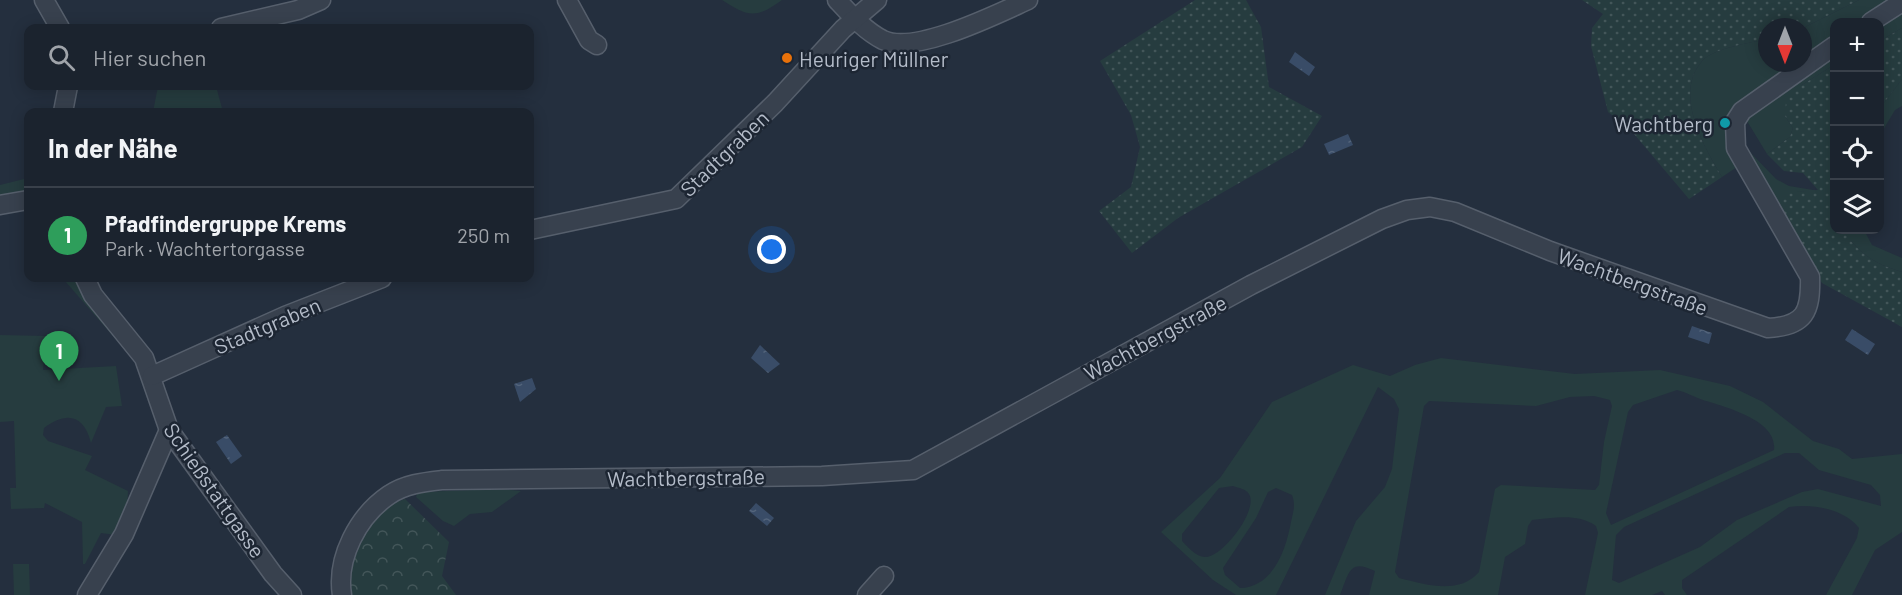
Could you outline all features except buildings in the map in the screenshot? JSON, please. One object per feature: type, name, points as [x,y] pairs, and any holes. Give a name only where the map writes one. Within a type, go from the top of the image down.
[{"type":"street","points":[[45,0],[58,24]]},
{"type":"street","points":[[238,24],[298,10],[321,0]]},
{"type":"street","points":[[567,0],[589,40],[597,45]]},
{"type":"street","points":[[837,0],[854,18],[884,41],[902,43],[952,32],[1029,0]]},
{"type":"street","name":"Stadtgraben","points":[[534,229],[676,199],[775,104],[854,18],[877,0]]},
{"type":"street","points":[[1876,18],[1902,2]]},
{"type":"street","name":"Wachtbergstraße","points":[[342,595],[340,582],[343,560],[352,538],[388,496],[401,489],[442,480],[822,476],[913,470],[1251,285],[1382,219],[1407,210],[1430,207],[1455,212],[1550,251],[1768,328],[1790,327],[1803,317],[1811,300],[1810,277],[1736,148],[1736,122],[1742,111],[1830,49]]},
{"type":"street","points":[[64,108],[67,90]]},
{"type":"street","points":[[0,205],[24,201]]},
{"type":"street","name":"Schießstattgasse","points":[[87,282],[93,295],[144,358],[169,430],[273,574],[292,595]]},
{"type":"street","name":"Stadtgraben","points":[[152,376],[285,316],[372,282]]},
{"type":"street","points":[[87,595],[124,534],[169,430]]},
{"type":"street","points":[[867,595],[884,576]]},
{"type":"green space","points":[[722,0],[782,0],[765,10],[752,14],[739,10]]},
{"type":"green space","points":[[1195,0],[1246,0],[1261,27],[1269,87],[1322,116],[1302,147],[1178,218],[1132,253],[1099,211],[1131,187],[1140,147],[1131,115],[1100,61]]},
{"type":"green space","points":[[1582,0],[1859,0],[1812,24],[1812,18],[1758,18],[1758,41],[1723,49],[1707,56],[1702,61],[1694,74],[1690,89],[1691,104],[1700,136],[1722,177],[1689,199],[1629,128],[1608,112],[1591,46],[1592,28],[1603,14]]},
{"type":"green space","points":[[1859,0],[1892,0],[1864,18],[1830,18],[1830,41],[1812,53],[1812,24]]},
{"type":"green space","points":[[1902,10],[1902,28],[1884,39],[1884,21]]},
{"type":"green space","points":[[1902,28],[1902,79],[1884,103],[1884,72],[1884,39]]},
{"type":"green space","points":[[1758,41],[1758,72],[1787,72],[1728,124],[1727,146],[1737,167],[1722,177],[1707,151],[1694,120],[1690,89],[1694,74],[1707,56]]},
{"type":"green space","points":[[1830,54],[1830,68],[1802,85],[1785,116],[1793,128],[1790,137],[1767,154],[1747,121],[1747,114],[1805,72],[1812,72],[1812,67]]},
{"type":"green space","points":[[1830,68],[1830,234],[1851,234],[1851,241],[1868,257],[1902,272],[1902,327],[1822,283],[1777,210],[1786,193],[1818,190],[1803,173],[1784,171],[1767,154],[1790,137],[1793,128],[1785,116],[1786,100],[1802,85]]},
{"type":"green space","points":[[1902,79],[1902,106],[1895,110],[1884,128],[1884,103]]},
{"type":"green space","points":[[157,90],[217,90],[222,108],[154,108]]},
{"type":"green space","points":[[1746,148],[1776,179],[1789,186],[1819,191],[1797,192],[1777,210]]},
{"type":"green space","points":[[24,179],[24,196],[0,200],[0,185]]},
{"type":"green space","points":[[1851,234],[1866,234],[1872,245],[1902,258],[1902,272],[1868,257],[1851,241]]},
{"type":"green space","points":[[66,282],[79,282],[126,351]]},
{"type":"green space","points":[[0,335],[47,336],[43,370],[116,366],[122,406],[106,407],[91,443],[84,426],[73,419],[60,419],[44,428],[43,435],[48,441],[92,456],[85,470],[128,491],[127,512],[116,535],[101,533],[85,564],[83,564],[82,522],[45,503],[44,508],[11,509],[10,488],[16,488],[14,421],[0,422]]},
{"type":"green space","points":[[1441,358],[1575,374],[1660,370],[1730,386],[1763,402],[1813,441],[1839,449],[1852,459],[1902,454],[1902,532],[1875,550],[1852,595],[1826,595],[1857,538],[1859,528],[1845,516],[1836,512],[1808,506],[1789,507],[1682,580],[1682,588],[1687,595],[1665,595],[1662,591],[1652,595],[1585,595],[1598,533],[1596,526],[1589,522],[1566,517],[1532,520],[1528,526],[1525,544],[1505,557],[1498,595],[1369,595],[1375,571],[1360,566],[1355,567],[1348,574],[1340,595],[1325,595],[1356,521],[1385,487],[1392,469],[1399,409],[1394,399],[1378,387],[1276,595],[1236,595],[1213,580],[1161,532],[1220,478],[1272,402],[1353,365],[1390,376],[1415,365]],"holes":[[[1677,390],[1748,416],[1768,431],[1773,440],[1774,450],[1611,525],[1606,513],[1628,412],[1633,405]],[[1594,396],[1610,400],[1612,406],[1604,442],[1599,485],[1595,490],[1501,485],[1495,489],[1479,572],[1462,584],[1452,586],[1431,585],[1399,578],[1395,572],[1424,406],[1429,401],[1536,406],[1570,397]],[[1785,453],[1799,453],[1819,470],[1871,485],[1880,495],[1881,506],[1818,489],[1802,492],[1737,520],[1700,547],[1619,583],[1612,580],[1616,535],[1624,527]],[[1233,486],[1249,494],[1251,501],[1244,521],[1229,542],[1212,555],[1202,557],[1195,554],[1182,541],[1182,534],[1219,488]],[[1276,488],[1292,495],[1294,508],[1289,533],[1276,565],[1261,581],[1240,588],[1225,575],[1223,568],[1256,518],[1268,492]]]},
{"type":"green space","points":[[502,489],[521,491],[492,512],[470,514],[454,526],[443,521],[416,497],[418,492]]},
{"type":"green space","points":[[405,499],[449,542],[442,576],[456,595],[352,595],[350,582],[352,568],[363,538],[382,513],[393,504]]},
{"type":"green space","points":[[13,564],[29,564],[30,595],[14,595]]},
{"type":"water","points":[[1295,52],[1315,67],[1309,76],[1289,62]]},
{"type":"water","points":[[1348,134],[1353,145],[1329,155],[1324,144]]},
{"type":"water","points":[[1692,326],[1712,333],[1709,344],[1688,337]]},
{"type":"water","points":[[1852,329],[1875,344],[1868,355],[1845,340]]},
{"type":"water","points":[[760,345],[780,364],[768,373],[751,358]]},
{"type":"water","points":[[532,378],[536,389],[520,402],[514,384]]},
{"type":"water","points":[[227,435],[242,456],[231,464],[216,442]]},
{"type":"water","points":[[756,503],[774,518],[767,526],[749,511]]},
{"type":"place","name":"Heuriger Müllner","points":[[787,58]]},
{"type":"place","name":"Wachtberg","points":[[1725,123]]},
{"type":"place","name":"Pfadfindergruppe Krems","points":[[59,381]]}]
